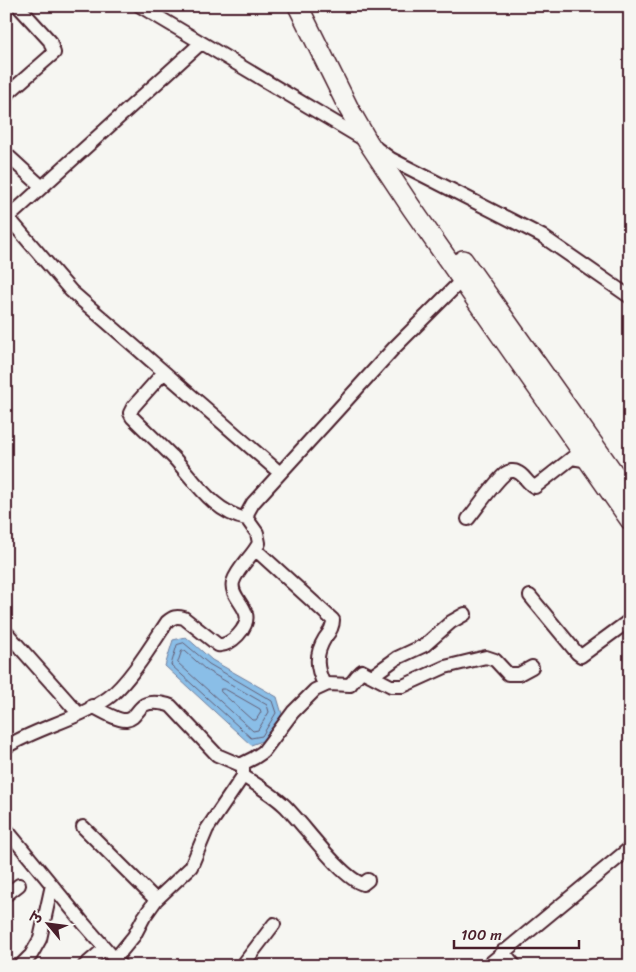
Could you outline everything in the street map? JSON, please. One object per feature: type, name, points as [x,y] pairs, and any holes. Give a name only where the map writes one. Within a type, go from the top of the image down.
[{"type":"highway","points":[[298,6],[368,142],[630,520]]},
{"type":"highway","points":[[312,6],[363,111],[391,158],[441,232],[474,275],[630,496]]},
{"type":"street","points":[[6,95],[54,53],[50,42],[18,6]]},
{"type":"street","points":[[140,6],[368,142],[391,158],[542,236],[630,298]]},
{"type":"street","points":[[201,43],[42,187],[7,216],[71,291],[280,473]]},
{"type":"street","points":[[6,154],[42,187]]},
{"type":"street","points":[[6,747],[107,698],[117,689],[173,617],[184,618],[218,645],[222,646],[231,641],[245,625],[247,619],[232,585],[238,572],[256,550],[259,543],[259,538],[247,519],[248,512],[253,503],[394,348],[462,280]]},
{"type":"street","points":[[164,372],[133,407],[130,413],[132,417],[212,501],[236,517],[247,519]]},
{"type":"street","points":[[468,519],[508,472],[519,472],[535,487],[572,458],[588,460]]},
{"type":"street","points":[[256,550],[333,620],[333,626],[322,644],[318,656],[317,668],[324,684]]},
{"type":"street","points":[[530,596],[579,655],[585,654],[630,620]]},
{"type":"street","points":[[372,676],[397,658],[425,645],[451,622],[465,614]]},
{"type":"street","points":[[6,632],[78,713]]},
{"type":"street","points":[[6,829],[118,962],[156,900],[190,867],[207,829],[243,771],[247,761],[263,752],[293,712],[324,684],[350,685],[362,672],[391,686],[403,686],[444,667],[486,658],[495,660],[508,674],[519,674],[532,667]]},
{"type":"street","points":[[92,706],[120,720],[130,719],[146,703],[171,706],[217,755],[243,771],[285,806],[335,863],[356,882],[363,884],[368,880]]},
{"type":"street","points":[[83,827],[156,900]]},
{"type":"street","points":[[487,966],[630,848]]},
{"type":"street","points":[[6,895],[19,885]]},
{"type":"street","points":[[20,966],[31,955],[40,939],[52,885]]},
{"type":"street","points":[[242,966],[274,924]]},
{"type":"street","points":[[84,966],[106,948]]},
{"type":"street","points":[[503,951],[515,966]]},
{"type":"water","points":[[186,637],[212,660],[277,697],[282,714],[265,740],[251,745],[165,666],[173,640]]}]
